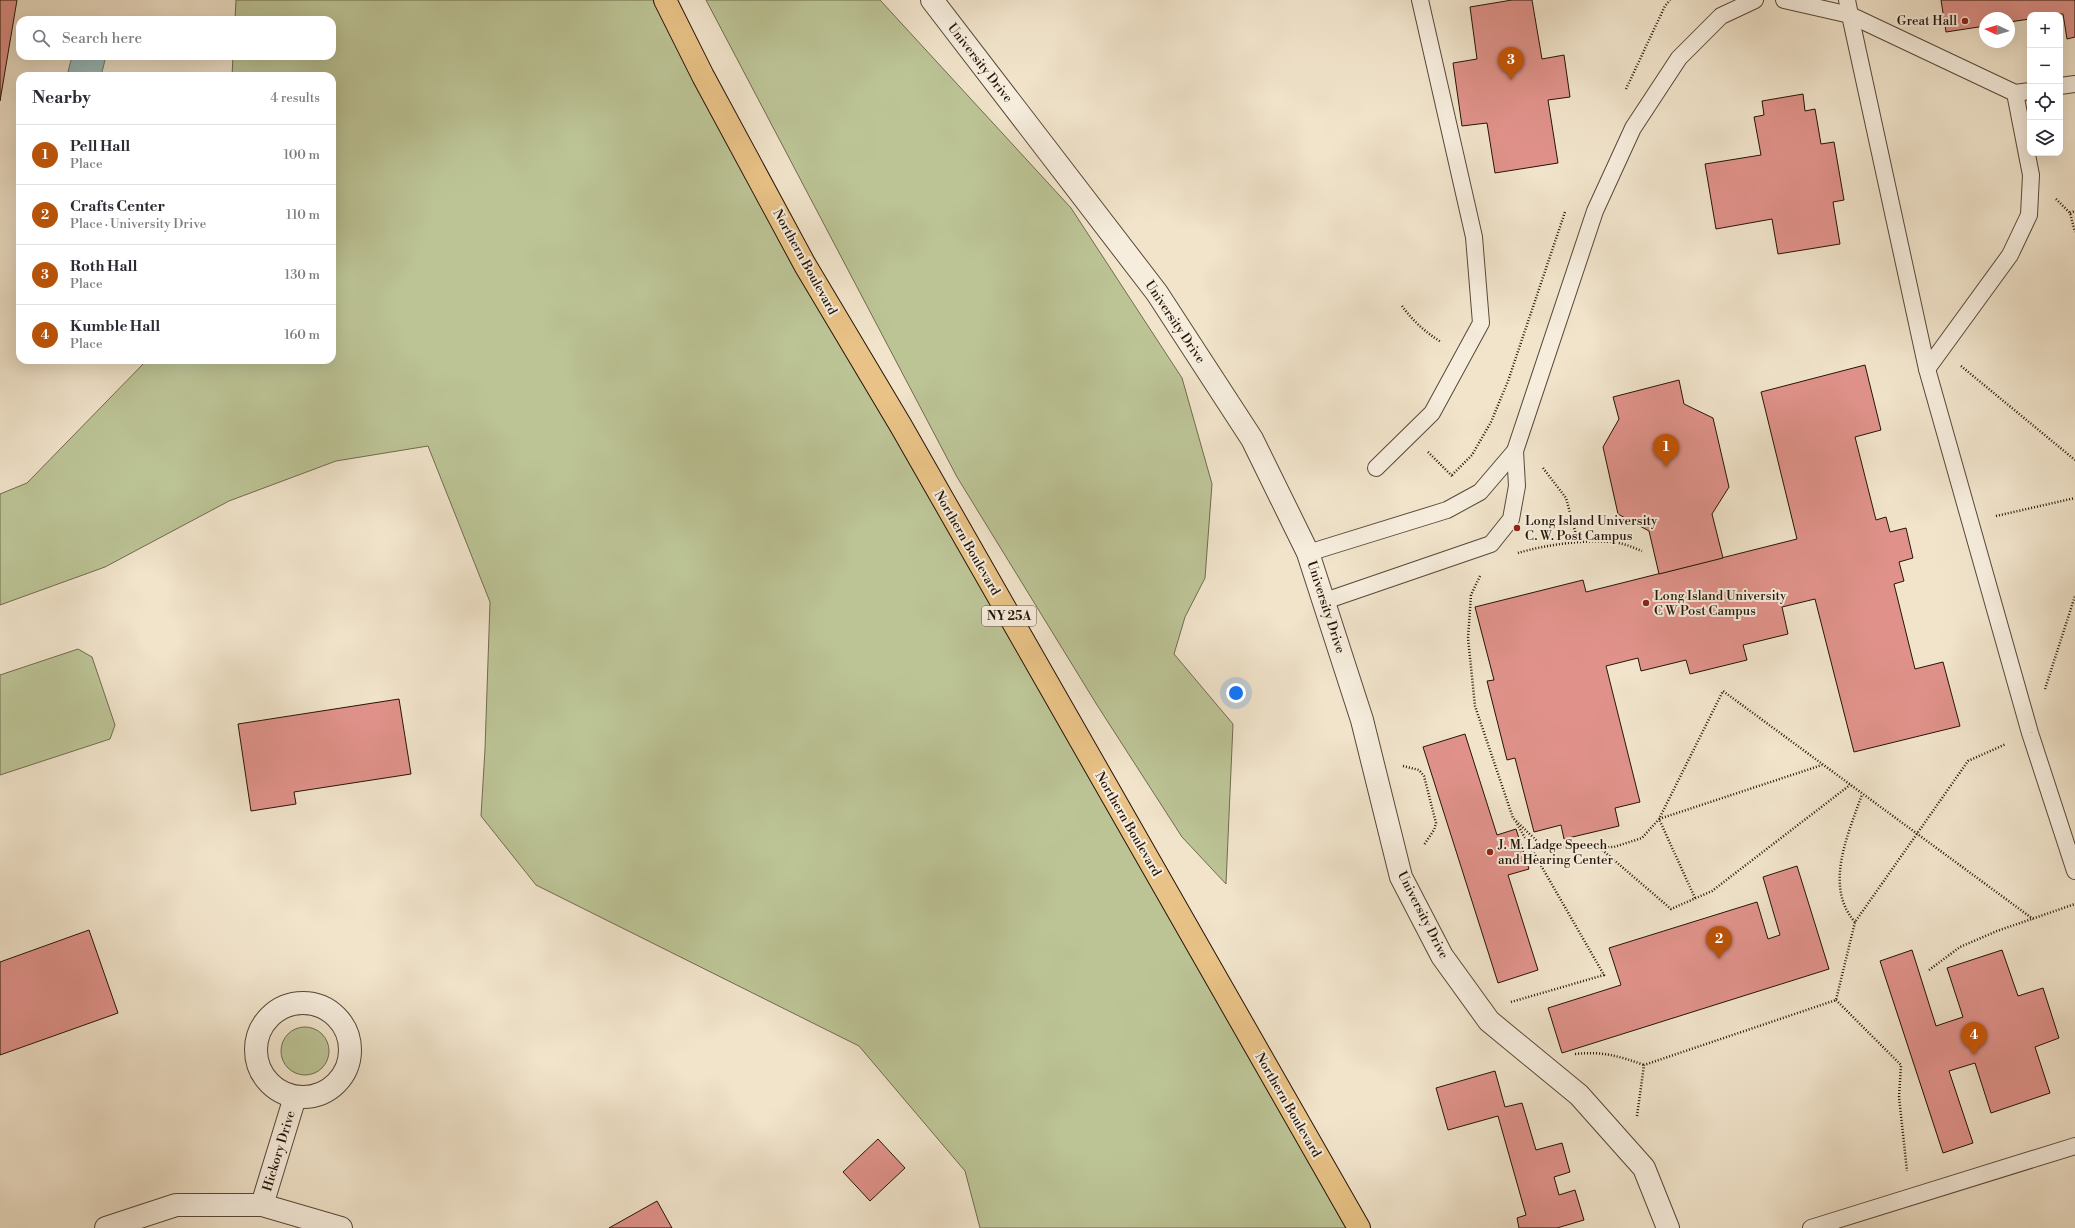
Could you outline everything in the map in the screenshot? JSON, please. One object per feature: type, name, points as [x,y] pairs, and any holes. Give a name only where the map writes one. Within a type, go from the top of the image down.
[{"type":"main road","name":"Northern Boulevard","points":[[665,0],[703,76],[805,265],[900,426],[1359,1228]]},
{"type":"street","name":"University Drive","points":[[932,0],[1157,293],[1252,439],[1308,554],[1325,601],[1362,720],[1401,877],[1442,956],[1489,1021],[1579,1095],[1644,1168],[1668,1228]]},
{"type":"street","name":"Hickory Drive","points":[[306,1002],[321,1005],[334,1013],[344,1025],[350,1040],[351,1055],[346,1070],[338,1083],[325,1092],[311,1097],[295,1097],[280,1091],[268,1081],[259,1068],[256,1052],[258,1036],[265,1022],[276,1011],[290,1004],[306,1002]]},
{"type":"street","name":"Hickory Drive","points":[[262,1204],[295,1097]]},
{"type":"street","name":"Hickory Drive","points":[[106,1228],[176,1205],[262,1204],[341,1228]]},
{"type":"lane","points":[[1376,468],[1432,413],[1481,323],[1474,237],[1420,0]]},
{"type":"lane","points":[[1325,601],[1492,544],[1511,519],[1517,486],[1515,451],[1595,211],[1633,128],[1679,58],[1721,16],[1756,0]]},
{"type":"lane","points":[[1784,0],[1848,8],[2023,92],[2032,175],[2029,215],[2010,255],[1927,369]]},
{"type":"lane","points":[[1848,8],[1927,369],[2030,733],[2075,871]]},
{"type":"lane","points":[[2063,86],[2075,84]]},
{"type":"lane","points":[[1308,554],[1447,510],[1480,492],[1515,451]]},
{"type":"lane","points":[[1811,1228],[2075,1146]]},
{"type":"path","points":[[2070,213],[2075,211]]},
{"type":"path","points":[[1402,306],[1427,333],[1463,356]]},
{"type":"path","points":[[1941,350],[2075,460]]},
{"type":"path","points":[[1410,436],[1452,475]]},
{"type":"path","points":[[1970,523],[2075,498]]},
{"type":"path","points":[[1514,554],[1536,547],[1578,542],[1618,543],[1642,551]]},
{"type":"path","points":[[1482,1011],[1604,975],[1514,818],[1475,706],[1468,638],[1471,595],[1484,571]]},
{"type":"path","points":[[2044,690],[2075,596]]},
{"type":"path","points":[[1514,818],[1541,846],[1599,848],[1614,847],[1642,838],[1659,819],[1723,691],[2033,919]]},
{"type":"path","points":[[1836,1000],[1855,922],[1968,761],[2030,733]]},
{"type":"path","points":[[1399,765],[1419,770],[1424,776],[1436,822],[1434,830],[1424,842],[1422,852]]},
{"type":"path","points":[[1659,819],[1823,765]]},
{"type":"path","points":[[1599,848],[1671,910],[1712,891],[1850,785]]},
{"type":"path","points":[[1855,922],[1850,916],[1842,900],[1839,877],[1843,851],[1862,794]]},
{"type":"path","points":[[1659,819],[1695,898]]},
{"type":"path","points":[[1929,970],[1960,947],[2075,904]]},
{"type":"path","points":[[1534,1058],[1592,1052],[1618,1055],[1644,1066],[1836,1000]]},
{"type":"path","points":[[1836,1000],[1901,1065],[1899,1097],[1900,1126],[1910,1197]]},
{"type":"path","points":[[1631,1154],[1644,1066]]},
{"type":"green space","points":[[236,0],[665,0],[1359,1228],[980,1228],[965,1171],[859,1046],[536,885],[481,816],[490,602],[428,446],[336,461],[229,501],[105,567],[0,605],[0,494],[27,483],[143,364],[336,364],[336,72],[232,72],[233,60],[336,60],[336,16],[235,16]]},
{"type":"green space","points":[[706,0],[880,0],[1071,208],[1182,378],[1212,484],[1205,578],[1185,617],[1174,654],[1233,724],[1226,884],[1182,837],[1097,705],[957,477]]},
{"type":"green space","points":[[78,649],[92,657],[115,725],[110,739],[0,775],[0,675]]},
{"type":"green space","points":[[300,1027],[310,1027],[322,1034],[329,1046],[329,1056],[322,1068],[310,1075],[300,1075],[292,1071],[285,1064],[281,1056],[281,1046],[285,1038],[292,1031]]},
{"type":"water","points":[[71,60],[105,60],[102,72],[68,72]]},
{"type":"building","points":[[0,0],[17,0],[0,101]]},
{"type":"building","points":[[1512,0],[1532,0],[1542,59],[1564,55],[1570,97],[1548,100],[1558,163],[1495,173],[1487,123],[1462,126],[1453,63],[1477,59],[1470,7]]},
{"type":"building","name":"Great Hall","points":[[1941,0],[2075,0],[2075,37],[2067,39],[2063,12],[2027,12],[2027,19],[2015,21],[2015,12],[1979,12],[1979,27],[1946,32]]},
{"type":"building","points":[[1803,94],[1805,111],[1815,109],[1821,144],[1834,142],[1844,200],[1833,202],[1840,244],[1778,254],[1772,219],[1716,229],[1705,164],[1761,155],[1754,117],[1764,115],[1762,101]]},
{"type":"building","name":"Long Island University C W Post Campus","points":[[1865,365],[1881,430],[1855,437],[1876,520],[1886,517],[1890,532],[1906,528],[1913,558],[1899,562],[1904,581],[1894,584],[1915,669],[1943,662],[1960,726],[1854,752],[1815,599],[1782,607],[1788,634],[1743,645],[1747,660],[1690,674],[1686,660],[1641,671],[1638,658],[1606,666],[1640,802],[1615,808],[1619,826],[1564,839],[1561,825],[1534,832],[1515,758],[1507,760],[1487,681],[1494,680],[1475,607],[1583,580],[1586,592],[1797,539],[1761,392]]},
{"type":"building","points":[[1679,380],[1684,404],[1713,418],[1729,487],[1712,514],[1723,558],[1659,574],[1649,531],[1618,514],[1603,447],[1619,419],[1613,397]]},
{"type":"building","points":[[399,699],[411,774],[294,792],[296,804],[251,811],[238,724]]},
{"type":"building","name":"J. M. Ladge Speech and Hearing Center","points":[[1465,734],[1497,835],[1516,829],[1529,869],[1508,875],[1538,970],[1498,983],[1423,747]]},
{"type":"building","points":[[1797,866],[1829,969],[1562,1053],[1548,1008],[1621,985],[1609,948],[1757,902],[1768,939],[1780,935],[1763,877]]},
{"type":"building","points":[[89,930],[118,1013],[0,1055],[0,962]]},
{"type":"building","points":[[1912,950],[1936,1026],[1963,1017],[1947,968],[2002,950],[2018,996],[2043,988],[2059,1038],[2035,1047],[2050,1093],[1991,1113],[1975,1063],[1949,1071],[1973,1143],[1943,1153],[1880,961]]},
{"type":"building","points":[[1495,1071],[1505,1107],[1522,1103],[1536,1150],[1562,1143],[1570,1172],[1554,1177],[1559,1195],[1575,1190],[1584,1220],[1557,1228],[1519,1228],[1517,1218],[1526,1215],[1498,1116],[1448,1130],[1436,1088]]},
{"type":"building","points":[[878,1139],[905,1168],[870,1201],[843,1172]]},
{"type":"building","points":[[657,1201],[672,1228],[609,1228]]},
{"type":"place","name":"Great Hall","points":[[1965,21]]},
{"type":"place","name":"Roth Hall","points":[[1511,80]]},
{"type":"place","name":"Pell Hall","points":[[1666,467]]},
{"type":"place","name":"Long Island University C. W. Post Campus","points":[[1517,528]]},
{"type":"place","name":"Long Island University C W Post Campus","points":[[1646,603]]},
{"type":"place","name":"J. M. Ladge Speech and Hearing Center","points":[[1490,852]]},
{"type":"place","name":"Crafts Center","points":[[1719,959]]},
{"type":"place","name":"Kumble Hall","points":[[1974,1055]]}]
